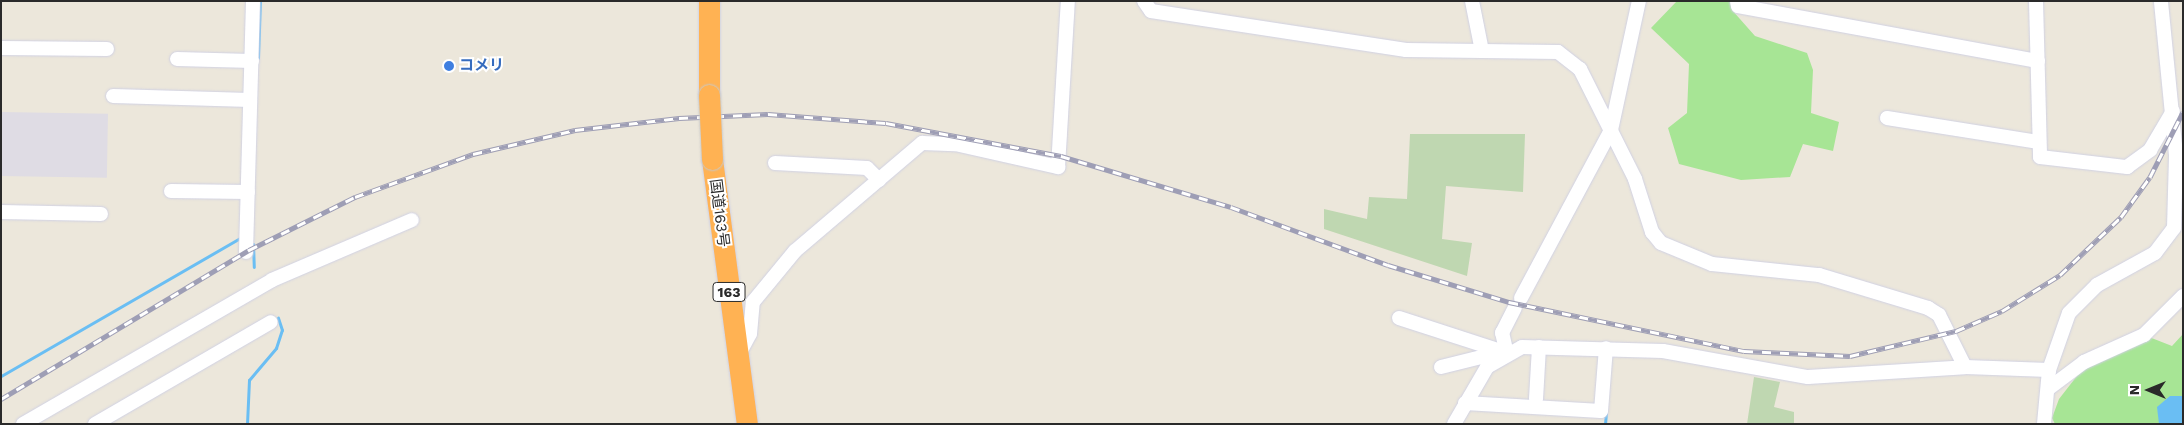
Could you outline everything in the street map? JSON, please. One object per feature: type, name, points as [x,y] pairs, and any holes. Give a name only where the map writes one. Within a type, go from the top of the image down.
[{"type":"highway","name":"国道163号","points":[[710,1],[709,95],[712,159],[746,424]]},
{"type":"street","points":[[247,240],[253,1]]},
{"type":"street","points":[[737,358],[750,334],[758,295],[825,222],[879,180],[922,142],[955,144],[1058,167],[1068,1]]},
{"type":"street","points":[[1144,1],[1151,11],[1329,40],[1406,50],[1558,52],[1570,57],[1580,69],[1611,130],[1661,243],[1712,264],[1819,275],[1928,308],[1939,315],[1965,367]]},
{"type":"street","points":[[1472,1],[1482,51]]},
{"type":"street","points":[[1454,424],[1495,356],[1502,333],[1611,130],[1638,1]]},
{"type":"street","points":[[1737,1],[1738,6],[2038,61]]},
{"type":"street","points":[[2036,1],[2040,157],[2127,167],[2150,150],[2173,111]]},
{"type":"street","points":[[2044,424],[2049,370],[2069,313],[2082,296],[2155,253],[2174,228],[2173,111],[2161,1]]},
{"type":"street","points":[[1,48],[107,49]]},
{"type":"street","points":[[177,59],[252,62]]},
{"type":"street","points":[[113,96],[250,100]]},
{"type":"street","points":[[1886,118],[2039,142]]},
{"type":"street","points":[[775,164],[867,168],[879,180]]},
{"type":"street","points":[[171,191],[248,192]]},
{"type":"street","points":[[1,212],[102,214]]},
{"type":"street","points":[[23,424],[272,280],[412,220]]},
{"type":"street","points":[[2048,389],[2084,362],[2144,335],[2183,296]]},
{"type":"street","points":[[1399,318],[1495,356]]},
{"type":"street","points":[[95,424],[271,322]]},
{"type":"street","points":[[1441,367],[1495,356],[1522,347],[1539,347],[1606,348],[1703,355],[1747,368],[1808,377],[1965,367],[2049,370]]},
{"type":"street","points":[[1536,399],[1539,347]]},
{"type":"street","points":[[1465,403],[1601,411],[1606,348]]},
{"type":"shaded area","points":[[1,112],[108,114],[107,178],[1,176]]},
{"type":"green space","points":[[1677,1],[1730,1],[1732,10],[1755,36],[1807,53],[1813,70],[1811,113],[1839,122],[1833,151],[1803,144],[1790,177],[1741,180],[1679,164],[1668,128],[1687,113],[1689,64],[1651,28]]},
{"type":"green space","points":[[1410,134],[1525,134],[1523,192],[1446,186],[1442,239],[1472,243],[1467,276],[1324,229],[1324,209],[1367,219],[1369,197],[1407,199]]},
{"type":"green space","points":[[2183,334],[2183,424],[2055,424],[2052,418],[2059,399],[2084,367],[2149,337],[2172,346]]},
{"type":"green space","points":[[1754,377],[1780,382],[1774,407],[1794,412],[1794,424],[1747,424]]},
{"type":"water","points":[[2170,396],[2183,396],[2183,424],[2159,424],[2157,407]]},
{"type":"waterway","points":[[258,58],[260,1]]},
{"type":"waterway","points":[[1,376],[243,236]]},
{"type":"waterway","points":[[253,244],[254,267]]},
{"type":"waterway","points":[[247,424],[249,380],[276,348],[282,330],[278,318]]},
{"type":"waterway","points":[[1605,424],[1606,413]]},
{"type":"railway","points":[[1,399],[249,250],[355,197],[473,154],[575,130],[679,118],[768,114],[886,123],[1061,156],[1231,207],[1388,265],[1509,302],[1744,351],[1850,356],[1956,331],[2002,311],[2060,275],[2121,217],[2150,177],[2183,112]]},
{"type":"place","name":"コメリ","points":[[449,66]]}]
